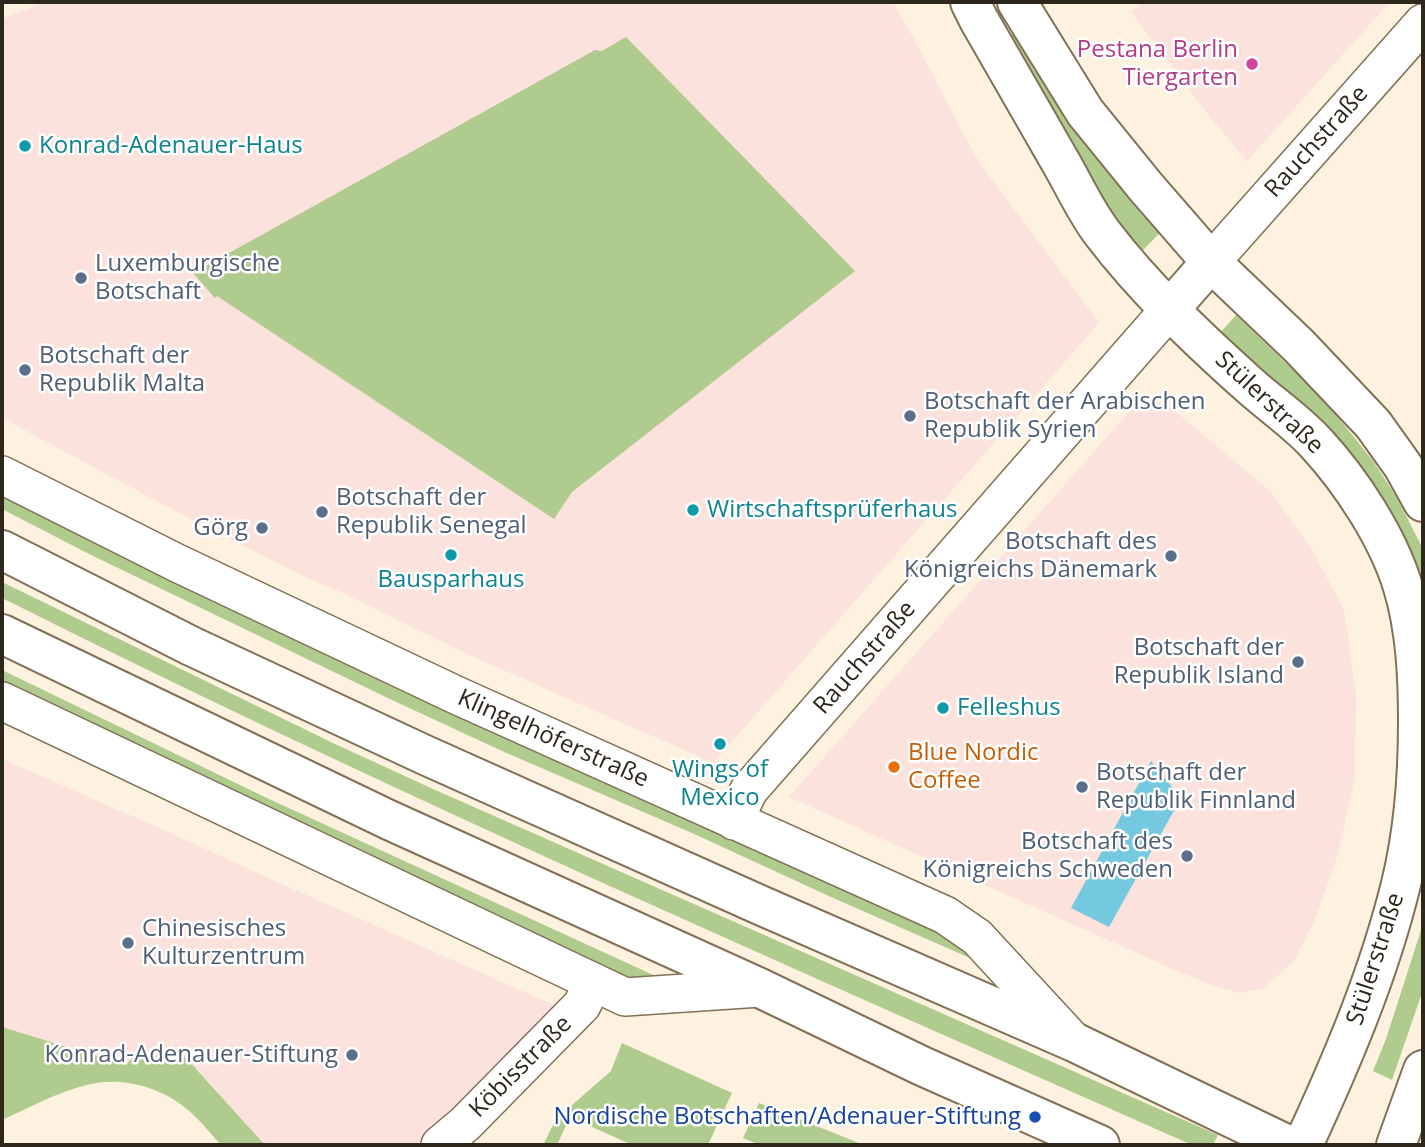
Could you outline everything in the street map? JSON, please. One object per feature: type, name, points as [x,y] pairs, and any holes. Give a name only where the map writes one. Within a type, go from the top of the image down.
[{"type":"main road","name":"Stülerstraße","points":[[970,2],[1101,232],[1169,310],[1315,442],[1352,486],[1378,529],[1402,583],[1411,623],[1418,691],[1418,769],[1411,835],[1402,883],[1384,946],[1342,1060],[1303,1145]]},
{"type":"main road","points":[[1017,2],[1085,112],[1145,186],[1211,262],[1299,346],[1373,424],[1403,466],[1423,502]]},
{"type":"main road","points":[[1169,310],[1211,262]]},
{"type":"main road","name":"Klingelhöferstraße","points":[[2,550],[191,646],[425,755],[1074,1042],[1288,1145]]},
{"type":"main road","points":[[2,634],[389,820],[760,988],[922,1066],[1100,1145]]},
{"type":"main road","points":[[1396,1145],[1423,1070]]},
{"type":"street","name":"Rauchstraße","points":[[1211,262],[1423,23]]},
{"type":"street","name":"Rauchstraße","points":[[734,821],[749,790],[1169,310]]},
{"type":"street","name":"Klingelhöferstraße","points":[[2,475],[177,563],[419,678],[945,915],[977,937],[1074,1042]]},
{"type":"street","points":[[2,701],[625,997],[760,988]]},
{"type":"street","name":"Köbisstraße","points":[[440,1145],[582,1005],[593,982]]},
{"type":"shaded area","points":[[45,2],[893,2],[983,168],[1099,323],[713,763],[465,653],[307,578],[2,418],[2,19]]},
{"type":"shaded area","points":[[1143,2],[1390,2],[1247,161],[1206,112],[1131,12]]},
{"type":"shaded area","points":[[1148,400],[1169,406],[1269,490],[1311,548],[1344,610],[1356,694],[1355,778],[1337,857],[1315,919],[1294,961],[1264,988],[1240,993],[1214,986],[1168,967],[789,797],[1129,412]]},
{"type":"shaded area","points":[[2,759],[558,1007],[415,1145],[265,1145],[177,1048],[169,1061],[137,1052],[126,1065],[2,1027]]},
{"type":"green space","points":[[1017,33],[1161,232],[1143,250],[1097,198],[1005,40],[1010,34]]},
{"type":"green space","points":[[626,37],[855,271],[572,492],[554,519],[217,296],[215,298],[193,273],[595,50],[602,51]]},
{"type":"green space","points":[[1236,315],[1326,402],[1373,461],[1397,498],[1423,549],[1423,596],[1219,334]]},
{"type":"green space","points":[[2,491],[940,927],[973,956],[970,958],[831,897],[392,700],[89,554],[2,509]]},
{"type":"green space","points":[[2,582],[433,789],[1218,1135],[1213,1145],[1192,1145],[594,879],[296,741],[2,598]]},
{"type":"green space","points":[[2,670],[269,799],[673,984],[646,988],[2,684]]},
{"type":"green space","points":[[1423,924],[1423,990],[1392,1080],[1373,1071]]},
{"type":"green space","points":[[2,1027],[126,1065],[137,1052],[169,1061],[177,1048],[265,1145],[221,1145],[197,1118],[177,1102],[153,1090],[127,1083],[100,1083],[76,1088],[2,1120]]},
{"type":"green space","points":[[622,1043],[732,1093],[708,1145],[632,1145],[570,1117],[557,1145],[543,1145],[556,1119],[611,1071]]},
{"type":"green space","points":[[759,1103],[864,1145],[760,1145],[743,1138]]},
{"type":"water","points":[[1151,761],[1181,798],[1109,927],[1071,908]]},
{"type":"place","name":"Pestana Berlin Tiergarten","points":[[1252,64]]},
{"type":"place","name":"Konrad-Adenauer-Haus","points":[[25,146]]},
{"type":"place","name":"Luxemburgische Botschaft","points":[[81,278]]},
{"type":"place","name":"Botschaft der Republik Malta","points":[[25,370]]},
{"type":"place","name":"Botschaft der Arabischen Republik Syrien","points":[[910,416]]},
{"type":"place","name":"Wirtschaftsprüferhaus","points":[[693,510]]},
{"type":"place","name":"Botschaft der Republik Senegal","points":[[322,512]]},
{"type":"place","name":"Görg","points":[[262,528]]},
{"type":"place","name":"Bausparhaus","points":[[451,555]]},
{"type":"place","name":"Botschaft des Königreichs Dänemark","points":[[1171,556]]},
{"type":"place","name":"Botschaft der Republik Island","points":[[1298,662]]},
{"type":"place","name":"Felleshus","points":[[943,708]]},
{"type":"place","name":"Wings of Mexico","points":[[720,744]]},
{"type":"place","name":"Blue Nordic Coffee","points":[[894,767]]},
{"type":"place","name":"Botschaft der Republik Finnland","points":[[1082,787]]},
{"type":"place","name":"Botschaft des Königreichs Schweden","points":[[1187,856]]},
{"type":"place","name":"Chinesisches Kulturzentrum","points":[[128,943]]},
{"type":"place","name":"Konrad-Adenauer-Stiftung","points":[[352,1055]]},
{"type":"place","name":"Nordische Botschaften/Adenauer-Stiftung","points":[[1035,1117]]}]
